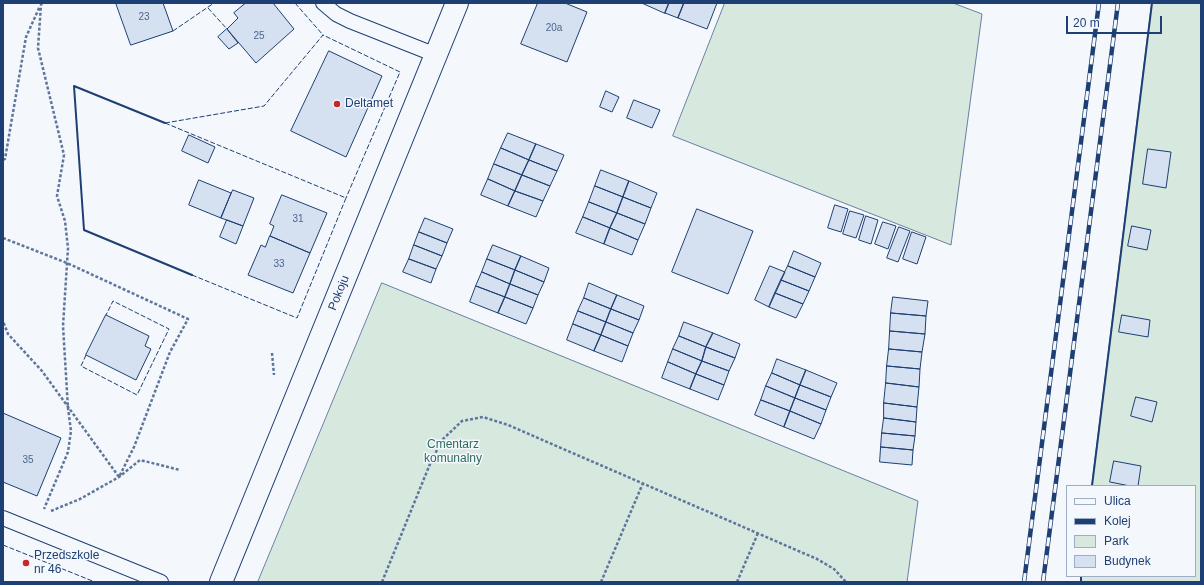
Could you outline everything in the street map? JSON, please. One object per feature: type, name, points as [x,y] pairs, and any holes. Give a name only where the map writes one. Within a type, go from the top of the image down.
[{"type":"street","name":"Pokoju","points":[[221,582],[457,3]]},
{"type":"lane","points":[[324,3],[336,14],[350,22],[436,54]]},
{"type":"lane","points":[[3,518],[161,582]]},
{"type":"path","points":[[3,160],[5,159],[26,37],[41,4]]},
{"type":"path","points":[[41,4],[38,48],[64,155],[56,196],[65,221],[68,248],[63,326],[68,408],[71,431],[68,452],[42,515]]},
{"type":"path","points":[[3,238],[67,263],[188,319],[170,352],[134,447],[119,477]]},
{"type":"path","points":[[3,321],[8,334],[42,371],[119,477]]},
{"type":"path","points":[[382,582],[430,464],[442,440],[462,421],[483,417],[508,425],[817,559],[834,569],[846,582]]},
{"type":"path","points":[[19,525],[80,499],[119,477],[140,460],[180,470]]},
{"type":"path","points":[[601,582],[643,483]]},
{"type":"path","points":[[736,582],[758,533]]},
{"type":"green space","points":[[725,3],[953,3],[982,14],[951,245],[673,136]]},
{"type":"green space","points":[[1152,3],[1201,3],[1201,582],[1081,582],[1081,577],[1196,577],[1196,485],[1092,485]]},
{"type":"green space","name":"Cmentarz komunalny","points":[[382,283],[918,501],[907,582],[258,582]]},
{"type":"building","points":[[116,3],[163,3],[173,31],[131,45]]},
{"type":"building","points":[[246,3],[273,3],[294,29],[256,63],[227,29],[238,18],[234,13]]},
{"type":"building","points":[[538,3],[565,3],[587,12],[567,62],[521,44]]},
{"type":"building","points":[[642,3],[669,3],[665,13]]},
{"type":"building","points":[[669,3],[684,3],[678,18],[665,13]]},
{"type":"building","points":[[684,3],[717,3],[707,29],[678,18]]},
{"type":"building","points":[[227,29],[238,43],[229,49],[218,37]]},
{"type":"building","points":[[329,51],[382,76],[346,157],[291,131]]},
{"type":"building","points":[[606,91],[619,97],[612,112],[600,107]]},
{"type":"building","points":[[634,100],[660,110],[652,128],[627,118]]},
{"type":"building","points":[[508,133],[536,144],[529,160],[501,148]]},
{"type":"building","points":[[189,135],[215,147],[208,163],[182,151]]},
{"type":"building","points":[[536,144],[564,155],[557,171],[529,160]]},
{"type":"building","points":[[501,148],[529,160],[522,175],[494,164]]},
{"type":"building","points":[[1148,149],[1171,152],[1166,188],[1143,184]]},
{"type":"building","points":[[529,160],[557,171],[550,186],[522,175]]},
{"type":"building","points":[[494,164],[522,175],[515,191],[488,179]]},
{"type":"building","points":[[601,170],[629,181],[623,197],[595,186]]},
{"type":"building","points":[[522,175],[550,186],[543,201],[515,191]]},
{"type":"building","points":[[488,179],[515,191],[508,206],[481,195]]},
{"type":"building","points":[[199,180],[231,193],[221,218],[189,205]]},
{"type":"building","points":[[629,181],[657,193],[651,208],[623,197]]},
{"type":"building","points":[[595,186],[623,197],[617,213],[589,202]]},
{"type":"building","points":[[233,190],[254,198],[243,226],[221,218]]},
{"type":"building","points":[[515,191],[543,201],[536,217],[508,206]]},
{"type":"building","points":[[282,195],[327,213],[310,253],[270,236],[274,226],[270,224]]},
{"type":"building","points":[[623,197],[651,208],[645,224],[617,213]]},
{"type":"building","points":[[589,202],[617,213],[610,228],[583,217]]},
{"type":"building","points":[[835,205],[848,209],[841,232],[828,228]]},
{"type":"building","points":[[697,209],[753,231],[728,294],[672,272]]},
{"type":"building","points":[[850,211],[864,215],[856,238],[843,234]]},
{"type":"building","points":[[617,213],[645,224],[638,240],[610,228]]},
{"type":"building","points":[[866,216],[878,220],[871,244],[859,240]]},
{"type":"building","points":[[583,217],[610,228],[604,244],[576,233]]},
{"type":"building","points":[[425,218],[453,229],[447,243],[419,232]]},
{"type":"building","points":[[227,220],[243,226],[236,244],[220,237]]},
{"type":"building","points":[[883,222],[896,226],[888,249],[875,244]]},
{"type":"building","points":[[1132,226],[1151,230],[1147,250],[1128,246]]},
{"type":"building","points":[[899,227],[910,231],[898,262],[887,258]]},
{"type":"building","points":[[610,228],[638,240],[632,255],[604,244]]},
{"type":"building","points":[[419,232],[447,243],[442,256],[414,245]]},
{"type":"building","points":[[912,232],[926,237],[917,264],[903,259]]},
{"type":"building","points":[[270,236],[310,253],[293,293],[248,275],[261,245],[265,247]]},
{"type":"building","points":[[414,245],[442,256],[436,269],[409,259]]},
{"type":"building","points":[[493,245],[521,256],[515,270],[487,259]]},
{"type":"building","points":[[794,251],[821,263],[815,277],[788,266]]},
{"type":"building","points":[[521,256],[549,268],[544,282],[515,270]]},
{"type":"building","points":[[409,259],[436,269],[431,283],[403,272]]},
{"type":"building","points":[[487,259],[515,270],[510,284],[482,272]]},
{"type":"building","points":[[770,266],[785,272],[769,307],[755,300]]},
{"type":"building","points":[[788,266],[815,277],[809,291],[781,280]]},
{"type":"building","points":[[515,270],[544,282],[538,295],[510,284]]},
{"type":"building","points":[[482,272],[510,284],[505,297],[476,286]]},
{"type":"building","points":[[781,280],[809,291],[803,304],[775,293]]},
{"type":"building","points":[[589,283],[617,295],[611,309],[584,298]]},
{"type":"building","points":[[510,284],[538,295],[533,308],[505,297]]},
{"type":"building","points":[[476,286],[505,297],[498,313],[470,302]]},
{"type":"building","points":[[775,293],[803,304],[796,318],[769,307]]},
{"type":"building","points":[[617,295],[644,306],[639,320],[611,309]]},
{"type":"building","points":[[505,297],[533,308],[526,324],[498,313]]},
{"type":"building","points":[[893,297],[928,301],[926,316],[891,313]]},
{"type":"building","points":[[584,298],[611,309],[606,322],[578,311]]},
{"type":"building","points":[[611,309],[639,320],[633,333],[606,322]]},
{"type":"building","points":[[578,311],[606,322],[601,335],[573,324]]},
{"type":"building","points":[[891,313],[926,316],[925,334],[890,331]]},
{"type":"building","points":[[106,315],[149,336],[145,346],[151,349],[136,380],[86,355]]},
{"type":"building","points":[[1122,315],[1150,320],[1148,337],[1119,332]]},
{"type":"building","points":[[606,322],[633,333],[628,346],[601,335]]},
{"type":"building","points":[[684,322],[713,333],[706,347],[679,336]]},
{"type":"building","points":[[573,324],[601,335],[594,351],[567,340]]},
{"type":"building","points":[[890,331],[925,334],[922,352],[889,349]]},
{"type":"building","points":[[713,333],[740,344],[735,358],[706,347]]},
{"type":"building","points":[[601,335],[628,346],[622,362],[594,351]]},
{"type":"building","points":[[679,336],[706,347],[702,361],[673,349]]},
{"type":"building","points":[[706,347],[735,358],[729,371],[702,361]]},
{"type":"building","points":[[673,349],[702,361],[696,374],[668,362]]},
{"type":"building","points":[[889,349],[922,352],[920,369],[887,366]]},
{"type":"building","points":[[777,359],[806,370],[800,385],[772,373]]},
{"type":"building","points":[[702,361],[729,371],[724,385],[696,374]]},
{"type":"building","points":[[668,362],[696,374],[690,389],[662,378]]},
{"type":"building","points":[[887,366],[920,369],[919,387],[886,383]]},
{"type":"building","points":[[806,370],[837,383],[831,397],[800,385]]},
{"type":"building","points":[[772,373],[800,385],[795,398],[766,386]]},
{"type":"building","points":[[696,374],[724,385],[718,400],[690,389]]},
{"type":"building","points":[[886,383],[919,387],[917,407],[884,403]]},
{"type":"building","points":[[800,385],[831,397],[826,410],[795,398]]},
{"type":"building","points":[[766,386],[795,398],[790,411],[761,400]]},
{"type":"building","points":[[1136,397],[1157,402],[1152,422],[1131,416]]},
{"type":"building","points":[[795,398],[826,410],[821,424],[790,411]]},
{"type":"building","points":[[761,400],[790,411],[784,427],[755,415]]},
{"type":"building","points":[[884,403],[917,407],[916,422],[884,418]]},
{"type":"building","points":[[790,411],[821,424],[814,439],[784,427]]},
{"type":"building","points":[[3,413],[61,438],[37,496],[3,482]]},
{"type":"building","points":[[884,418],[916,422],[915,436],[882,433]]},
{"type":"building","points":[[882,433],[915,436],[913,450],[881,447]]},
{"type":"building","points":[[881,447],[913,450],[912,465],[880,462]]},
{"type":"building","points":[[1114,461],[1141,466],[1138,485],[1125,485],[1110,482]]},
{"type":"railway","points":[[1024,582],[1099,3]]},
{"type":"railway","points":[[1043,582],[1118,3]]},
{"type":"fence","points":[[173,31],[214,3]]},
{"type":"fence","points":[[295,3],[323,35]]},
{"type":"fence","points":[[208,8],[227,29]]},
{"type":"fence","points":[[165,123],[264,106],[323,35],[400,72],[346,198]]},
{"type":"fence","points":[[165,123],[346,198],[297,318],[192,275]]},
{"type":"fence","points":[[86,355],[81,366],[137,395],[169,329],[113,301],[106,315]]},
{"type":"fence","points":[[3,545],[95,582]]},
{"type":"wall","points":[[1092,485],[1152,3]]},
{"type":"wall","points":[[165,123],[74,86],[84,230],[192,275]]},
{"type":"wall","points":[[1081,577],[1081,582]]},
{"type":"place","name":"Deltamet","points":[[337,104]]},
{"type":"place","name":"Przedszkole nr 46","points":[[26,563]]}]
